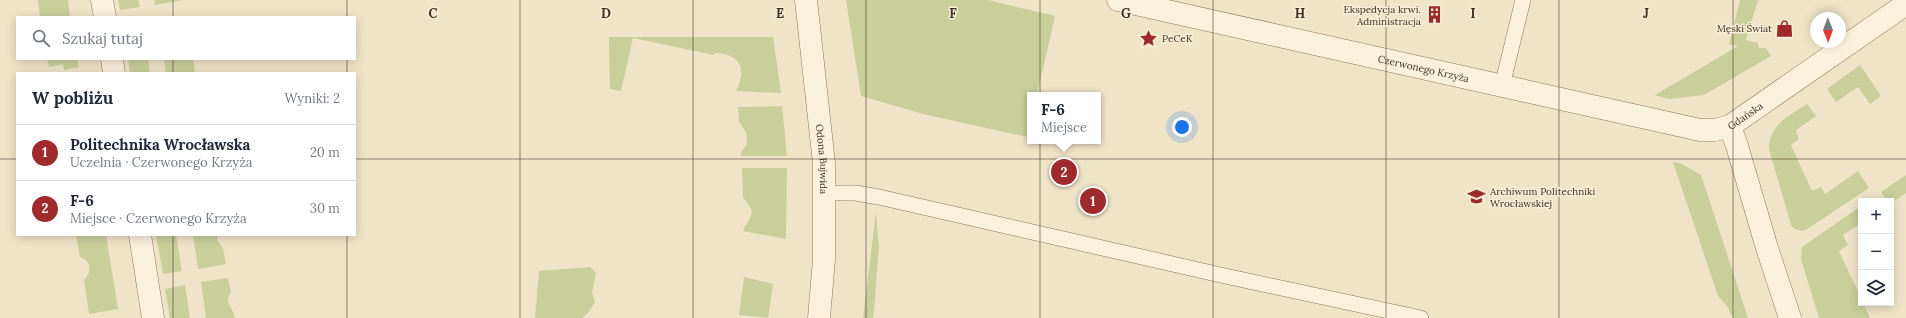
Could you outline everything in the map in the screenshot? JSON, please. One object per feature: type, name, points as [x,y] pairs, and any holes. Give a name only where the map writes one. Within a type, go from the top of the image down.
[{"type":"street","points":[[102,0],[105,16]]},
{"type":"street","name":"Odona Bujwida","points":[[806,0],[821,121],[825,193],[824,259],[819,318]]},
{"type":"street","name":"Czerwonego Krzyża","points":[[1118,0],[1700,130],[1715,130],[1730,126]]},
{"type":"street","name":"Gdańska","points":[[1790,318],[1730,126],[1906,4]]},
{"type":"street","points":[[112,60],[114,72]]},
{"type":"street","points":[[140,236],[153,318]]},
{"type":"lane","points":[[1502,86],[1522,0]]},
{"type":"lane","points":[[825,193],[856,193],[878,197],[1225,276],[1420,318]]},
{"type":"green space","points":[[38,0],[68,0],[70,16],[40,16]]},
{"type":"green space","points":[[118,0],[138,0],[140,7],[120,10]]},
{"type":"green space","points":[[154,0],[183,0],[155,5]]},
{"type":"green space","points":[[846,0],[988,0],[1055,16],[1038,92],[1027,92],[1027,137],[923,114],[861,96]]},
{"type":"green space","points":[[1740,0],[1758,0],[1746,40],[1758,43],[1759,48],[1766,48],[1771,56],[1704,95],[1669,99],[1655,95],[1738,46],[1729,44]]},
{"type":"green space","points":[[609,37],[773,37],[781,93],[736,91],[741,76],[741,70],[739,64],[731,56],[715,53],[714,55],[633,38],[621,91],[610,89]]},
{"type":"green space","points":[[47,60],[77,60],[79,67],[64,70],[63,64],[49,67]]},
{"type":"green space","points":[[128,60],[148,60],[150,72],[130,72]]},
{"type":"green space","points":[[164,60],[193,60],[195,72],[166,72]]},
{"type":"green space","points":[[1860,65],[1881,96],[1870,104],[1858,87],[1836,102],[1827,89]]},
{"type":"green space","points":[[1807,104],[1816,116],[1796,130],[1799,139],[1791,145],[1812,191],[1821,187],[1825,194],[1858,171],[1869,188],[1806,230],[1800,231],[1791,225],[1769,149],[1770,140],[1776,127],[1787,117]]},
{"type":"green space","points":[[782,106],[787,156],[741,156],[741,153],[747,144],[746,132],[739,122],[738,107]]},
{"type":"green space","points":[[1673,162],[1682,164],[1701,175],[1748,318],[1733,318],[1727,306],[1718,296]]},
{"type":"green space","points":[[742,168],[787,168],[786,239],[743,231],[750,217],[751,211],[748,203],[743,198]]},
{"type":"green space","points":[[1906,175],[1906,193],[1894,201],[1894,198],[1885,198],[1881,192]]},
{"type":"green space","points":[[1858,208],[1858,225],[1843,235],[1848,245],[1839,251],[1858,292],[1858,306],[1864,306],[1870,318],[1819,318],[1801,259],[1802,247]]},
{"type":"green space","points":[[876,212],[879,247],[874,311],[873,318],[863,318]]},
{"type":"green space","points":[[76,236],[106,236],[118,309],[89,314],[84,280],[87,277],[90,267],[87,261],[80,257]]},
{"type":"green space","points":[[156,236],[176,236],[182,271],[163,274]]},
{"type":"green space","points":[[193,236],[218,236],[217,240],[223,248],[226,264],[198,269]]},
{"type":"green space","points":[[590,267],[596,273],[592,293],[595,302],[588,313],[582,318],[535,318],[539,271]]},
{"type":"green space","points":[[744,277],[773,284],[768,318],[739,315]]},
{"type":"green space","points":[[228,278],[231,292],[228,302],[235,318],[206,318],[201,282]]},
{"type":"green space","points":[[185,285],[190,318],[170,318],[165,289]]},
{"type":"place","name":"Ekspedycja krwi. Administracja","points":[[1434,15]]},
{"type":"place","name":"Męski Świat","points":[[1785,28]]},
{"type":"place","name":"PeCeK","points":[[1149,38]]},
{"type":"place","name":"F-6","points":[[1064,172]]},
{"type":"place","name":"Archiwum Politechniki Wrocławskiej","points":[[1477,197]]},
{"type":"place","name":"Politechnika Wrocławska","points":[[1093,201]]}]
